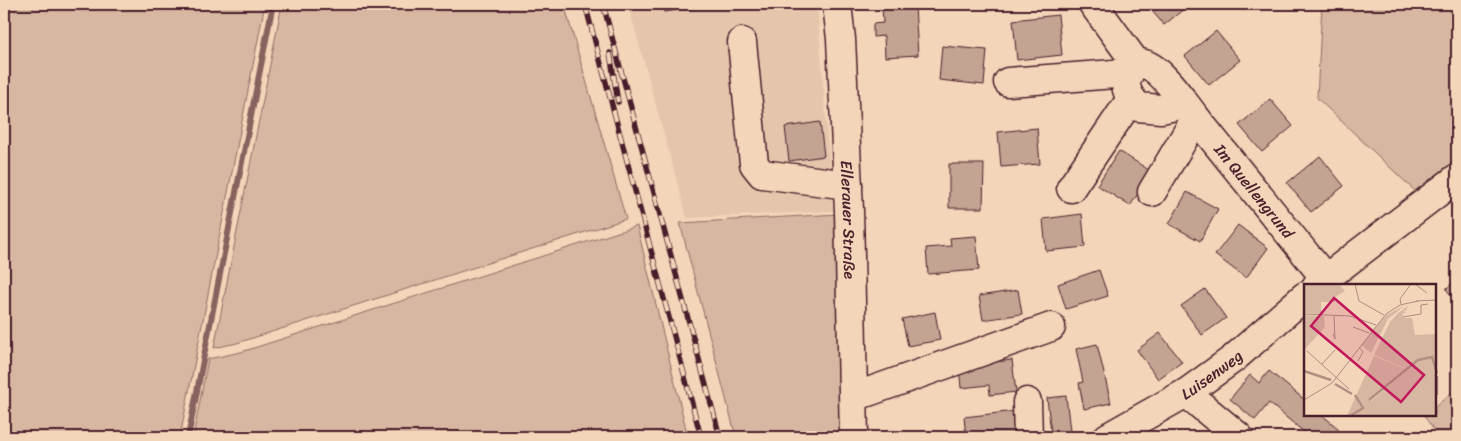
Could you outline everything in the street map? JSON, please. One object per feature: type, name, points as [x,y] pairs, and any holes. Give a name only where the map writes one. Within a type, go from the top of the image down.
[{"type":"street","name":"Ellerauer Straße","points":[[837,4],[841,39],[848,185],[854,437]]},
{"type":"street","points":[[1093,4],[1132,78],[1138,107],[1190,111],[1152,192]]},
{"type":"street","points":[[742,42],[754,164],[762,174],[848,185]]},
{"type":"street","name":"Im Quellengrund","points":[[1132,78],[1143,62],[1155,68],[1190,111],[1314,284]]},
{"type":"street","points":[[1008,82],[1132,78]]},
{"type":"street","points":[[1071,188],[1132,78]]},
{"type":"street","name":"Luisenweg","points":[[1318,284],[1457,178]]},
{"type":"street","name":"Luisenweg","points":[[1108,437],[1186,392],[1233,358],[1304,296]]},
{"type":"street","points":[[854,397],[1050,327]]},
{"type":"street","points":[[1186,392],[1240,437]]},
{"type":"street","points":[[1027,402],[1028,437]]},
{"type":"shaded area","points":[[4,4],[265,4],[180,437],[4,437]]},
{"type":"shaded area","points":[[282,4],[564,4],[626,219],[237,343],[214,348]]},
{"type":"shaded area","points":[[628,4],[817,4],[833,211],[687,218]]},
{"type":"shaded area","points":[[1322,4],[1457,4],[1457,159],[1415,191],[1317,98]]},
{"type":"shaded area","points":[[839,214],[845,437],[736,437],[680,223]]},
{"type":"shaded area","points":[[637,226],[688,437],[193,437],[208,359],[241,352]]},
{"type":"shaded area","points":[[1457,388],[1457,437],[1439,437],[1424,416],[1436,416],[1436,406]]},
{"type":"building","points":[[663,4],[693,4],[694,8],[664,12]]},
{"type":"building","points":[[1146,4],[1190,4],[1164,25]]},
{"type":"building","points":[[915,6],[918,55],[885,57],[884,36],[873,37],[873,24],[883,23],[882,7]]},
{"type":"building","points":[[1058,15],[1062,55],[1017,60],[1013,20]]},
{"type":"building","points":[[1216,31],[1240,60],[1209,85],[1185,56]]},
{"type":"building","points":[[942,46],[987,50],[984,85],[939,80]]},
{"type":"building","points":[[1270,99],[1293,126],[1262,152],[1239,125]]},
{"type":"building","points":[[820,122],[824,156],[789,161],[785,127]]},
{"type":"building","points":[[1037,128],[1040,164],[1001,167],[998,132]]},
{"type":"building","points":[[1119,151],[1152,172],[1130,206],[1097,185]]},
{"type":"building","points":[[1320,156],[1344,186],[1311,212],[1287,183]]},
{"type":"building","points":[[949,164],[984,164],[983,208],[949,208]]},
{"type":"building","points":[[1187,192],[1218,209],[1200,241],[1169,224]]},
{"type":"building","points":[[1082,214],[1085,247],[1046,251],[1043,219]]},
{"type":"building","points":[[1238,225],[1268,248],[1246,278],[1215,255]]},
{"type":"building","points":[[976,236],[979,270],[928,274],[926,248],[951,246],[950,238]]},
{"type":"building","points":[[1099,270],[1108,296],[1066,309],[1058,284]]},
{"type":"building","points":[[1457,279],[1457,302],[1446,289]]},
{"type":"building","points":[[1205,289],[1226,318],[1202,335],[1181,306]]},
{"type":"building","points":[[1018,290],[1022,314],[983,320],[979,296]]},
{"type":"building","points":[[935,312],[940,340],[908,346],[902,319]]},
{"type":"building","points":[[1160,333],[1182,362],[1158,379],[1137,350]]},
{"type":"building","points":[[1097,344],[1111,403],[1084,409],[1079,383],[1083,382],[1076,349]]},
{"type":"building","points":[[1012,360],[1016,392],[990,395],[989,385],[961,388],[959,366]]},
{"type":"building","points":[[1269,371],[1304,399],[1304,416],[1323,416],[1339,429],[1331,437],[1310,437],[1269,403],[1255,420],[1230,399],[1250,375],[1259,383]]},
{"type":"building","points":[[1066,396],[1070,431],[1051,433],[1047,398]]},
{"type":"building","points":[[1016,411],[1019,434],[999,437],[966,437],[964,417]]},
{"type":"waterway","points":[[188,437],[273,4]]},
{"type":"railway","points":[[585,4],[701,437]]},
{"type":"railway","points":[[603,4],[720,437]]},
{"type":"railway","points":[[610,53],[618,102]]}]
